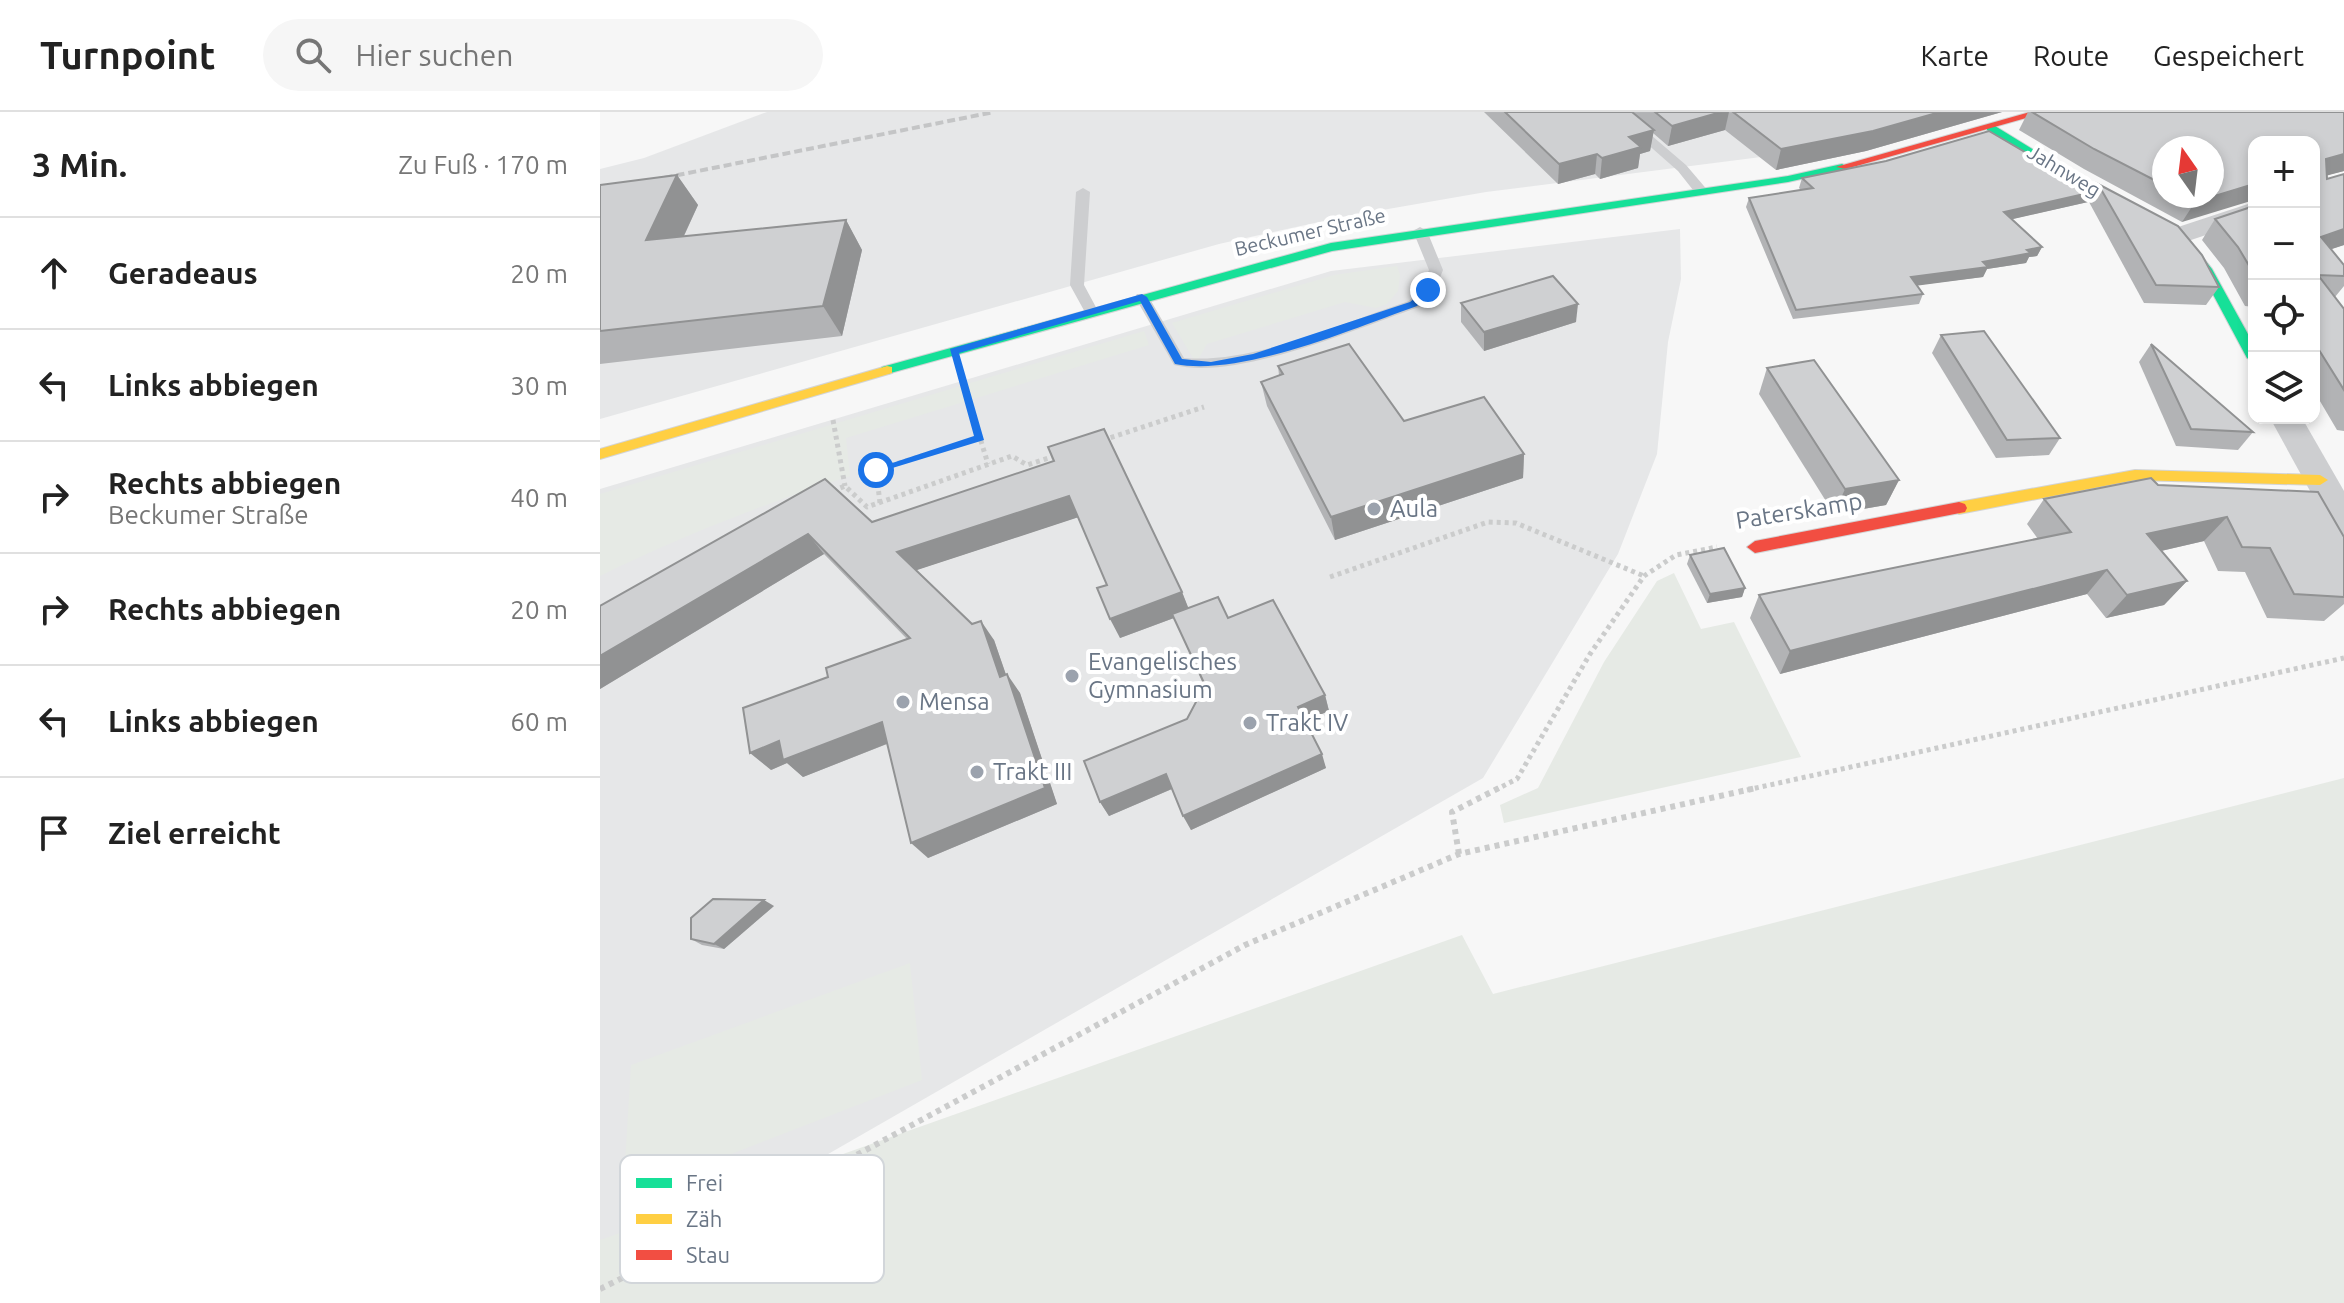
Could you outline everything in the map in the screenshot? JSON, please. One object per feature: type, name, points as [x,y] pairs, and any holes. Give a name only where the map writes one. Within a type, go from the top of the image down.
[{"type":"main road","name":"Beckumer Straße","points":[[600,454],[1091,311],[1331,247],[1420,231],[1702,192],[1872,161],[2042,112]]},
{"type":"main road","name":"Jahnweg","points":[[1991,128],[2072,178],[2179,236],[2206,269],[2251,352]]},
{"type":"main road","name":"Paterskamp","points":[[1755,547],[2135,475],[2320,480]]},
{"type":"street","points":[[2179,236],[2248,212]]},
{"type":"street","points":[[2289,424],[2344,522]]},
{"type":"lane","points":[[1617,112],[1682,168],[1702,192]]},
{"type":"lane","points":[[1083,192],[1077,285],[1091,311]]},
{"type":"lane","points":[[1142,297],[1179,362],[1211,365],[1255,357],[1414,304],[1428,290],[1436,270],[1420,231]]},
{"type":"path","points":[[954,351],[988,464]]},
{"type":"path","points":[[827,388],[845,486],[867,507],[1012,456],[1027,465],[1056,456]]},
{"type":"path","points":[[1101,441],[1204,407]]},
{"type":"path","points":[[880,503],[876,470],[980,438]]},
{"type":"path","points":[[831,492],[845,486]]},
{"type":"path","points":[[1330,577],[1488,522],[1516,523],[1644,576]]},
{"type":"path","name":"Paterskamp","points":[[1459,854],[1452,812],[1517,779],[1590,654],[1644,576],[1676,555],[1711,547],[1755,547]]},
{"type":"path","points":[[857,1155],[1245,945],[1459,854],[2344,658]]},
{"type":"path","points":[[600,1289],[620,1279]]},
{"type":"shaded area","points":[[767,112],[1952,112],[1769,156],[1486,192],[1342,217],[1219,244],[600,419],[600,169],[644,158]]},
{"type":"shaded area","name":"Evangelisches Gymnasium","points":[[1680,229],[1681,279],[1668,342],[1657,454],[1618,554],[1483,778],[826,1155],[620,1155],[620,1274],[600,1285],[600,489],[1331,271]]},
{"type":"shaded area","points":[[1397,266],[1400,275],[1398,291],[1387,304],[1376,308],[1345,302],[1207,344],[1196,363],[1172,323],[1334,275]]},
{"type":"shaded area","points":[[1144,331],[1149,345],[846,438],[850,476],[723,522],[600,576],[600,494]]},
{"type":"shaded area","points":[[1674,573],[1701,629],[1734,622],[1801,757],[1504,823],[1500,805],[1538,788],[1604,662],[1657,581]]},
{"type":"shaded area","points":[[2344,778],[2344,1303],[600,1303],[600,1240],[620,1233],[620,1283],[884,1283],[884,1155],[840,1155],[1462,935],[1493,994]]},
{"type":"shaded area","points":[[910,963],[922,1080],[729,1155],[626,1155],[631,1065]]},
{"type":"building","points":[[1505,112],[1632,112],[1654,130],[1629,137],[1641,147],[1602,158],[1597,154],[1559,164]]},
{"type":"building","points":[[1655,112],[1721,112],[1672,126]]},
{"type":"building","points":[[1733,112],[1940,112],[1873,131],[1781,149]]},
{"type":"building","points":[[2032,112],[2344,112],[2344,154],[2326,159],[2327,179],[2344,174],[2344,229],[2321,237],[2344,265],[2344,276],[2320,275],[2320,136],[2248,136],[2248,186],[2224,193],[2224,136],[2152,136],[2152,179]]},
{"type":"building","points":[[1989,131],[2093,192],[2004,212],[2042,247],[2027,250],[2031,253],[1983,262],[1988,267],[1911,277],[1923,294],[1796,310],[1749,198],[1813,188],[1802,178],[1886,161]]},
{"type":"building","points":[[677,175],[646,240],[846,220],[823,306],[600,331],[600,185]]},
{"type":"building","points":[[2098,184],[2178,226],[2202,255],[2219,287],[2156,285]]},
{"type":"building","points":[[2248,208],[2248,264],[2238,247],[2215,219]]},
{"type":"building","points":[[1553,276],[1578,304],[1484,332],[1461,303]]},
{"type":"building","points":[[2320,278],[2344,309],[2344,390],[2320,352]]},
{"type":"building","points":[[1984,331],[2060,438],[2007,440],[1941,335]]},
{"type":"building","points":[[1349,344],[1404,421],[1484,397],[1524,454],[1331,517],[1261,382],[1283,374],[1278,366]]},
{"type":"building","points":[[2151,344],[2253,432],[2191,429]]},
{"type":"building","points":[[1814,360],[1899,480],[1845,489],[1767,368]]},
{"type":"building","points":[[1104,429],[1182,592],[1110,619],[1097,588],[1107,585],[1069,496],[897,552],[972,624],[981,621],[1000,677],[1007,674],[1045,788],[911,843],[882,722],[783,760],[779,741],[750,753],[743,708],[828,677],[826,668],[910,638],[808,534],[600,656],[600,606],[825,479],[872,522],[1054,461],[1048,447]]},
{"type":"building","points":[[2151,478],[2158,485],[2318,492],[2344,537],[2344,597],[2294,594],[2270,548],[2242,547],[2227,517],[2147,534],[2187,581],[2127,595],[2107,570],[1790,651],[1759,595],[2071,532],[2044,499]]},
{"type":"building","points":[[1724,548],[1745,588],[1710,594],[1690,555]]},
{"type":"building","name":"Trakt IV","points":[[1218,597],[1228,618],[1273,600],[1325,695],[1298,707],[1322,754],[1183,816],[1166,774],[1100,802],[1084,761],[1187,719],[1205,685],[1172,614]]},
{"type":"building","points":[[713,899],[764,900],[714,944],[691,939],[691,918]]},
{"type":"railway","points":[[653,180],[994,112]]},
{"type":"traffic: fast","points":[[1991,128],[2072,178],[2179,236],[2206,269],[2251,352]]},
{"type":"traffic: fast","points":[[887,370],[1331,247],[1788,179],[1842,167]]},
{"type":"traffic: slow","points":[[600,454],[887,370]]},
{"type":"traffic: slow","points":[[1959,508],[2135,475],[2320,480]]},
{"type":"traffic: jam","points":[[1842,167],[2042,112]]},
{"type":"traffic: jam","points":[[1755,547],[1959,508]]},
{"type":"place","name":"Aula","points":[[1374,509]]},
{"type":"place","name":"Evangelisches Gymnasium","points":[[1072,676]]},
{"type":"place","name":"Mensa","points":[[903,702]]},
{"type":"place","name":"Trakt IV","points":[[1250,723]]},
{"type":"place","name":"Trakt III","points":[[977,772]]},
{"type":"route","points":[[876,470],[980,438],[954,351],[1142,297],[1179,362],[1211,365],[1255,357],[1414,304],[1428,290]]}]
